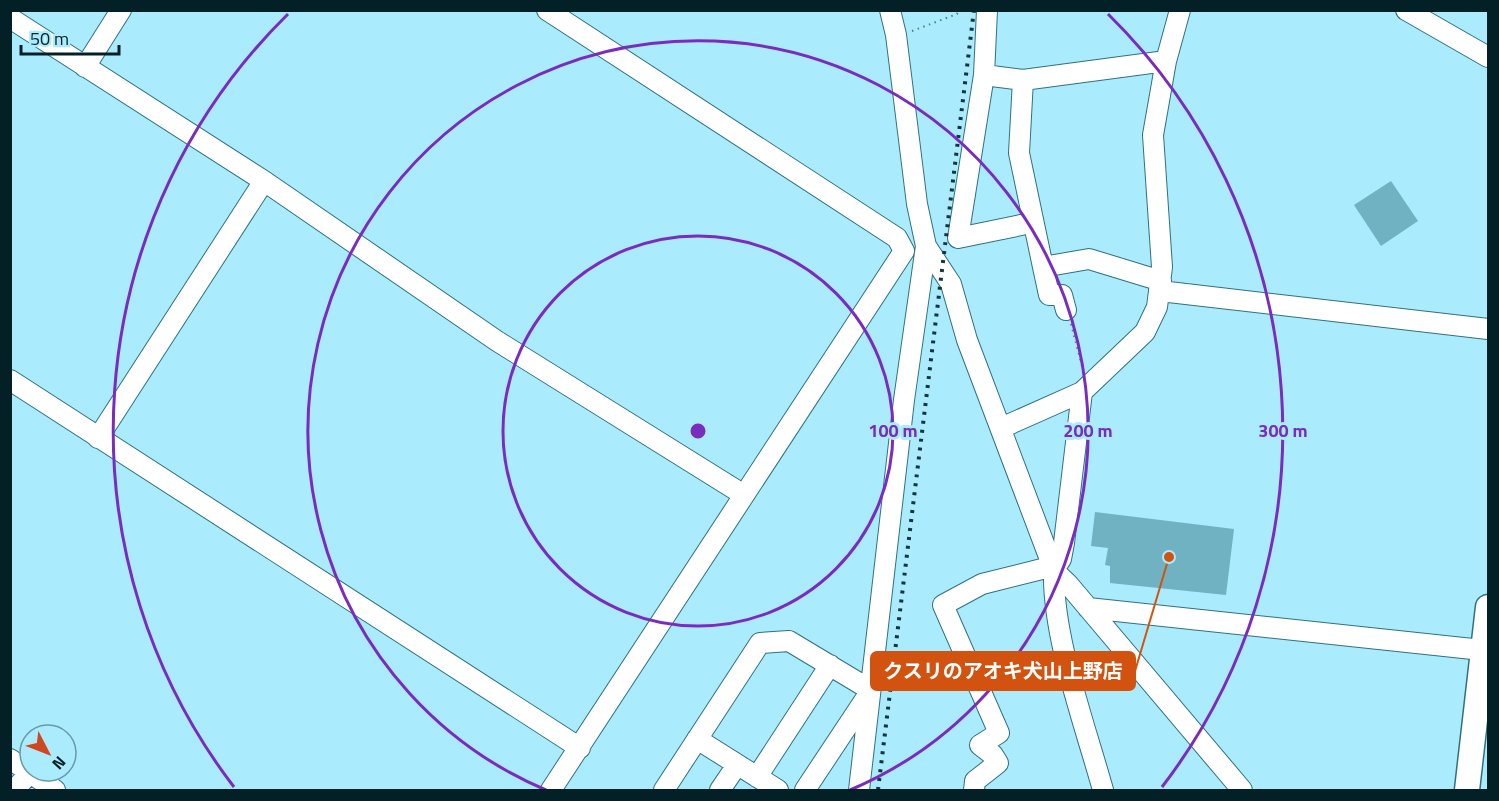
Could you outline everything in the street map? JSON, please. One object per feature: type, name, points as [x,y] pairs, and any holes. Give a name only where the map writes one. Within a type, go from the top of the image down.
[{"type":"main road","points":[[1467,790],[1488,607]]},
{"type":"street","points":[[85,67],[121,10]]},
{"type":"street","points":[[546,10],[897,238],[904,251],[551,790]]},
{"type":"street","points":[[860,790],[869,691],[904,400],[926,246],[917,204],[896,35],[890,10]]},
{"type":"street","points":[[987,10],[984,75],[958,238],[1031,223]]},
{"type":"street","points":[[1001,428],[1085,390],[1145,332],[1157,307],[1161,286],[1153,135],[1166,61],[1180,10]]},
{"type":"street","points":[[1406,10],[1442,20],[1488,57]]},
{"type":"street","points":[[10,18],[264,181],[497,341],[744,495]]},
{"type":"street","points":[[984,75],[1023,80],[1166,61]]},
{"type":"street","points":[[1023,80],[1018,153],[1031,223],[1049,295],[1062,296],[1066,310]]},
{"type":"street","points":[[98,438],[264,181]]},
{"type":"street","points":[[926,246],[951,284],[967,340],[1054,570],[1059,630],[1103,790]]},
{"type":"street","points":[[1043,267],[1089,259],[1161,286],[1488,329]]},
{"type":"street","points":[[10,380],[580,748]]},
{"type":"street","points":[[1054,570],[1061,559],[1064,543],[1085,390]]},
{"type":"street","points":[[974,790],[975,781],[998,763],[993,755],[980,745],[999,733],[944,605],[982,585],[1050,567],[1088,608],[1242,790]]},
{"type":"street","points":[[1088,608],[1482,650]]},
{"type":"street","points":[[671,788],[697,739],[760,643],[789,641],[869,691]]},
{"type":"street","points":[[757,777],[830,665]]},
{"type":"street","points":[[805,790],[869,691]]},
{"type":"street","points":[[697,739],[778,790]]},
{"type":"street","points":[[720,790],[737,765]]},
{"type":"path","points":[[896,35],[957,14],[958,10]]},
{"type":"path","points":[[1066,310],[1085,390]]},
{"type":"building","points":[[1391,181],[1418,221],[1381,246],[1354,205]]},
{"type":"building","points":[[1095,512],[1234,529],[1226,595],[1110,583],[1110,566],[1105,565],[1108,548],[1091,546]]},
{"type":"railway","points":[[878,790],[974,10]]},
{"type":"place","name":"クスリのアオキ犬山上野店","points":[[1169,557]]}]
